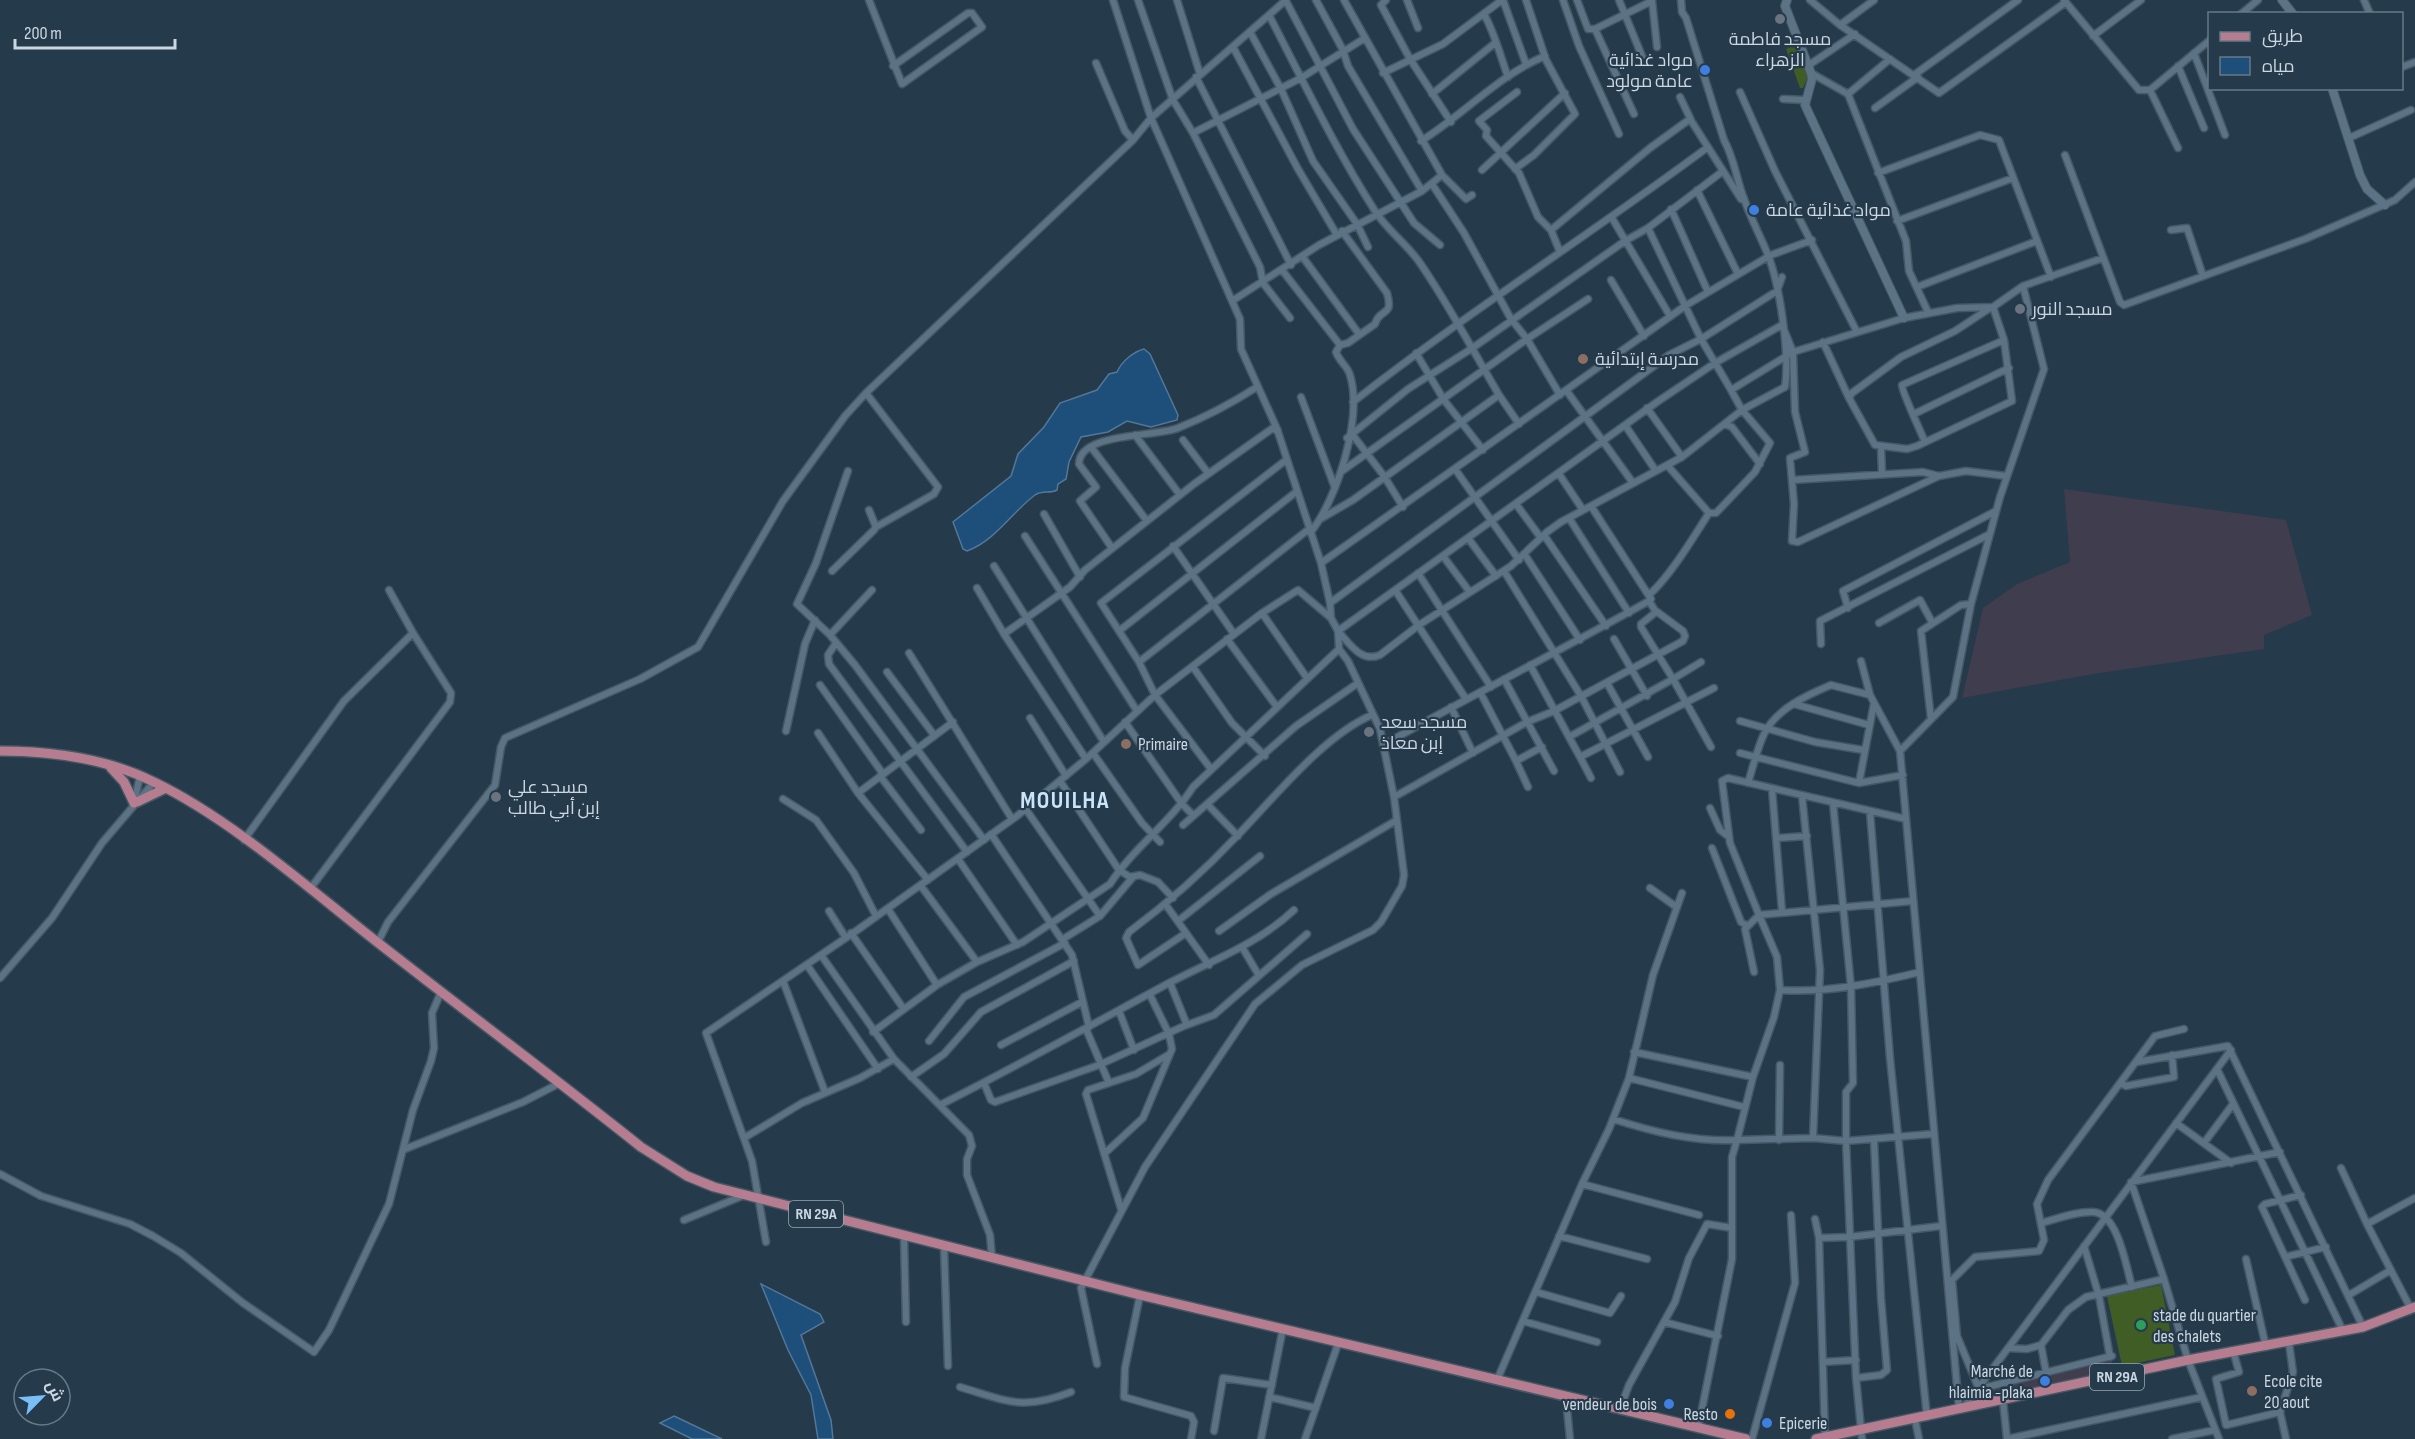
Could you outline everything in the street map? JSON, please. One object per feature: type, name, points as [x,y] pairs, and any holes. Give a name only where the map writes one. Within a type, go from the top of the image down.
[{"type":"main road","name":"RN 29A","points":[[0,751],[36,751],[86,758],[154,782],[199,807],[310,889],[663,1162],[687,1176],[742,1196],[944,1247],[1746,1439]]},
{"type":"main road","points":[[107,765],[124,782],[134,804],[166,788]]},
{"type":"main road","name":"RN 29A","points":[[1820,1438],[1861,1435],[1961,1408],[2003,1401],[2188,1360],[2234,1354],[2363,1327],[2413,1308]]},
{"type":"street","points":[[869,0],[893,66],[903,84],[981,27],[972,13],[968,14],[893,66]]},
{"type":"street","points":[[1113,0],[1151,118],[1240,320],[1241,349],[1278,432],[1321,563],[1331,618]]},
{"type":"street","points":[[1138,0],[1173,100],[1193,133],[1260,267],[1263,284],[1290,318]]},
{"type":"street","points":[[1177,0],[1198,76],[1215,121],[1290,265]]},
{"type":"street","points":[[378,942],[388,922],[495,785],[501,747],[505,738],[640,679],[698,647],[783,501],[845,416],[866,393],[1133,140],[1151,118],[1286,0],[1353,129],[1414,223],[1440,245]]},
{"type":"street","points":[[1316,0],[1348,66],[1422,191]]},
{"type":"street","points":[[1344,0],[1442,175],[1466,199],[1472,195]]},
{"type":"street","points":[[1407,0],[1418,27]]},
{"type":"street","points":[[1383,73],[1443,44],[1502,0],[1526,64]]},
{"type":"street","points":[[1515,169],[1534,155],[1575,114],[1545,56],[1526,0]]},
{"type":"street","points":[[1563,0],[1579,46],[1619,134]]},
{"type":"street","points":[[1577,0],[1588,29],[1595,29],[1652,0],[1657,47]]},
{"type":"street","points":[[1619,0],[1644,61]]},
{"type":"street","points":[[1681,0],[1682,12],[1686,18],[1748,210],[1769,257],[1777,291],[1789,354],[1795,412],[1805,452],[1790,458],[1792,541],[1798,542],[1939,476],[1966,471],[2006,476]]},
{"type":"street","points":[[1787,0],[1785,6],[1812,79],[1805,100],[1904,318]]},
{"type":"street","points":[[1810,0],[1840,25],[1940,93],[2065,1],[2139,90],[2150,90],[2208,42]]},
{"type":"street","points":[[1840,25],[1874,0]]},
{"type":"street","points":[[1875,108],[2018,0]]},
{"type":"street","points":[[2093,36],[2141,0]]},
{"type":"street","points":[[2243,12],[2258,0]]},
{"type":"street","points":[[1383,2],[1410,59],[1451,123]]},
{"type":"street","points":[[1484,14],[1495,34],[1495,43],[1508,77]]},
{"type":"street","points":[[1269,15],[1324,127],[1377,214],[1418,260],[1459,323],[1498,396],[1519,424]]},
{"type":"street","points":[[1595,29],[1634,114]]},
{"type":"street","points":[[1250,32],[1281,89],[1313,161],[1357,224],[1368,248]]},
{"type":"street","points":[[1810,69],[1855,34]]},
{"type":"street","points":[[1193,133],[1301,78],[1342,50],[1365,38]]},
{"type":"street","points":[[1432,94],[1495,43]]},
{"type":"street","points":[[1233,48],[1339,233],[1387,293],[1390,305],[1388,312],[1348,343],[1340,345],[1336,352],[1339,361],[1350,373],[1353,402],[1350,436],[1342,471],[1323,518]]},
{"type":"street","points":[[2194,53],[2225,135]]},
{"type":"street","points":[[1421,141],[1451,123],[1526,64],[1545,56]]},
{"type":"street","points":[[1848,94],[1890,59]]},
{"type":"street","points":[[1096,63],[1125,131],[1133,140]]},
{"type":"street","points":[[2178,66],[2204,128]]},
{"type":"street","points":[[1810,69],[1848,94],[1896,221],[1906,241],[1909,271],[1928,312]]},
{"type":"street","points":[[2150,90],[2178,148]]},
{"type":"street","points":[[2333,90],[2367,189],[2385,205]]},
{"type":"street","points":[[1517,92],[1479,121],[1487,130],[1486,136],[1515,169],[1538,217],[1551,230],[1560,252]]},
{"type":"street","points":[[1740,92],[1775,171],[1857,332]]},
{"type":"street","points":[[1482,170],[1565,93]]},
{"type":"street","points":[[1680,97],[1691,120],[1748,210]]},
{"type":"street","points":[[1783,99],[1805,100]]},
{"type":"street","points":[[2349,138],[2411,110]]},
{"type":"street","points":[[1551,230],[1650,148],[1691,120]]},
{"type":"street","points":[[1878,173],[1980,135],[1999,140],[2051,277]]},
{"type":"street","points":[[1353,402],[1497,294],[1612,218],[1708,147]]},
{"type":"street","points":[[2065,155],[2123,305],[2305,239],[2385,205],[2405,193],[2415,182]]},
{"type":"street","points":[[1350,436],[1428,376],[1471,349],[1625,241],[1648,228],[1723,171]]},
{"type":"street","points":[[1232,301],[1263,284],[1339,233],[1422,191],[1442,175]]},
{"type":"street","points":[[1896,221],[2013,178]]},
{"type":"street","points":[[1432,184],[1464,233],[1511,319],[1527,339],[1560,395]]},
{"type":"street","points":[[1697,190],[1738,274]]},
{"type":"street","points":[[1671,209],[1708,292]]},
{"type":"street","points":[[1612,218],[1670,316]]},
{"type":"street","points":[[1648,228],[1701,339],[1742,410],[1770,443],[1760,464],[1716,513],[1709,513],[1667,465]]},
{"type":"street","points":[[2171,230],[2187,228],[2203,276]]},
{"type":"street","points":[[1321,563],[1685,306],[1769,257],[1812,240]]},
{"type":"street","points":[[1917,287],[2037,241]]},
{"type":"street","points":[[1302,256],[1359,334]]},
{"type":"street","points":[[1850,398],[1901,357],[1955,331],[2023,286],[2103,258]]},
{"type":"street","points":[[1281,270],[1340,345]]},
{"type":"street","points":[[1330,603],[1586,418],[1669,355],[1701,339],[1777,291],[1782,277]]},
{"type":"street","points":[[1611,280],[1644,336]]},
{"type":"street","points":[[1900,751],[1953,697],[1971,604],[1996,511],[2044,369],[2023,286]]},
{"type":"street","points":[[1342,471],[1527,339],[1588,299]]},
{"type":"street","points":[[1823,342],[1875,445],[1907,449],[2012,401],[2004,340],[1992,307]]},
{"type":"street","points":[[1731,390],[1789,354],[1823,342],[1928,312],[1992,307]]},
{"type":"street","points":[[1338,631],[1602,443],[1647,408],[1715,363],[1782,325]]},
{"type":"street","points":[[1925,442],[1903,394],[1902,385],[2004,340]]},
{"type":"street","points":[[1416,353],[1444,400],[1483,450]]},
{"type":"street","points":[[766,1242],[761,1201],[744,1138],[706,1034],[921,886],[1012,819],[1093,753],[1155,695],[1262,613],[1298,590],[1331,618],[1338,631],[1357,652],[1374,657],[1469,591],[1504,571],[1525,555],[1542,537],[1569,518],[1682,457],[1742,410],[1784,389],[1789,354]]},
{"type":"street","points":[[1914,414],[2009,368]]},
{"type":"street","points":[[1112,548],[1080,501],[1096,487],[1078,460],[1091,447],[1119,436],[1176,429],[1224,407],[1257,387]]},
{"type":"street","points":[[1566,390],[1633,483]]},
{"type":"street","points":[[832,571],[876,527],[934,494],[938,487],[866,393]]},
{"type":"street","points":[[1139,662],[1323,518],[1353,500],[1498,396]]},
{"type":"street","points":[[1301,397],[1335,489]]},
{"type":"street","points":[[1647,408],[1682,457]]},
{"type":"street","points":[[1724,424],[1732,427],[1760,464]]},
{"type":"street","points":[[1625,425],[1656,471]]},
{"type":"street","points":[[1004,634],[1061,593],[1112,548],[1208,473],[1266,431],[1273,428],[1278,432]]},
{"type":"street","points":[[1135,435],[1180,495]]},
{"type":"street","points":[[1350,436],[1384,476],[1403,507]]},
{"type":"street","points":[[1183,440],[1208,473]]},
{"type":"street","points":[[1091,447],[1147,521]]},
{"type":"street","points":[[1881,447],[1882,473]]},
{"type":"street","points":[[1211,769],[1155,695],[1139,662],[1102,606],[1102,599],[1286,460]]},
{"type":"street","points":[[1455,469],[1519,560]]},
{"type":"street","points":[[848,471],[816,563],[797,600],[799,608],[830,635],[984,840]]},
{"type":"street","points":[[1792,480],[1882,473],[1923,472],[1939,476]]},
{"type":"street","points":[[1559,474],[1583,510]]},
{"type":"street","points":[[1119,631],[1296,492]]},
{"type":"street","points":[[1516,504],[1606,626]]},
{"type":"street","points":[[1394,797],[1527,722],[1554,711],[1678,645],[1685,636],[1656,611],[1651,598],[1591,506]]},
{"type":"street","points":[[869,510],[876,527]]},
{"type":"street","points":[[1848,608],[1843,591],[1996,511]]},
{"type":"street","points":[[1383,744],[1606,626],[1651,598],[1665,581],[1671,567],[1709,513]]},
{"type":"street","points":[[1044,514],[1080,577]]},
{"type":"street","points":[[1569,518],[1629,613]]},
{"type":"street","points":[[1821,644],[1819,622],[1990,534]]},
{"type":"street","points":[[1024,536],[1137,711]]},
{"type":"street","points":[[1468,538],[1496,576]]},
{"type":"street","points":[[1173,546],[1234,634]]},
{"type":"street","points":[[1525,555],[1580,640]]},
{"type":"street","points":[[1443,556],[1469,591]]},
{"type":"street","points":[[994,566],[1024,618],[1104,742]]},
{"type":"street","points":[[1504,571],[1581,696],[1620,772]]},
{"type":"street","points":[[1418,573],[1491,687]]},
{"type":"street","points":[[978,588],[1004,634],[1086,759]]},
{"type":"street","points":[[310,889],[450,702],[451,693],[389,590]]},
{"type":"street","points":[[830,635],[872,590]]},
{"type":"street","points":[[1395,590],[1466,699]]},
{"type":"street","points":[[1879,623],[1920,600],[1932,622]]},
{"type":"street","points":[[1930,719],[1922,628],[1961,605],[1971,604]]},
{"type":"street","points":[[1656,611],[1641,625],[1660,654],[1711,747]]},
{"type":"street","points":[[1262,613],[1307,678]]},
{"type":"street","points":[[786,731],[807,637],[815,620]]},
{"type":"street","points":[[1097,1364],[1080,1288],[1121,1209],[1146,1167],[1255,1004],[1302,965],[1372,930],[1381,922],[1402,886],[1404,875],[1394,797],[1380,729],[1348,661],[1339,649],[1338,631]]},
{"type":"street","points":[[244,840],[344,701],[413,633]]},
{"type":"street","points":[[1227,639],[1276,707]]},
{"type":"street","points":[[1614,639],[1647,696]]},
{"type":"street","points":[[836,643],[828,655],[828,664],[967,852]]},
{"type":"street","points":[[873,1032],[937,985],[977,962],[1017,945],[1053,925],[1110,884],[1119,870],[1182,804],[1193,787],[1339,649]]},
{"type":"street","points":[[909,653],[1012,819]]},
{"type":"street","points":[[1861,661],[1870,695],[1900,751],[1932,1134],[1961,1408]]},
{"type":"street","points":[[1569,737],[1647,696],[1701,662]]},
{"type":"street","points":[[1530,665],[1591,778]]},
{"type":"street","points":[[1193,667],[1232,723],[1265,756]]},
{"type":"street","points":[[887,672],[934,735]]},
{"type":"street","points":[[1504,679],[1554,771]]},
{"type":"street","points":[[1183,825],[1319,708],[1358,683]]},
{"type":"street","points":[[1607,683],[1648,757]]},
{"type":"street","points":[[820,685],[921,830]]},
{"type":"street","points":[[1748,783],[1767,728],[1794,704],[1831,685],[1870,695]]},
{"type":"street","points":[[1580,757],[1713,688]]},
{"type":"street","points":[[1480,692],[1504,735],[1528,787]]},
{"type":"street","points":[[1859,783],[1863,750],[1874,702]]},
{"type":"street","points":[[1794,704],[1869,725]]},
{"type":"street","points":[[1451,707],[1473,753]]},
{"type":"street","points":[[1186,933],[1137,965],[1126,936],[1166,905],[1238,836],[1307,764],[1344,731],[1372,715]]},
{"type":"street","points":[[1030,718],[1066,776]]},
{"type":"street","points":[[1740,721],[1815,742],[1863,750]]},
{"type":"street","points":[[858,793],[953,722]]},
{"type":"street","points":[[1125,722],[1182,804],[1193,815]]},
{"type":"street","points":[[818,733],[858,793],[928,880]]},
{"type":"street","points":[[1516,761],[1542,747]]},
{"type":"street","points":[[1093,753],[1160,843]]},
{"type":"street","points":[[1740,753],[1859,783],[1903,775]]},
{"type":"street","points":[[134,804],[140,776]]},
{"type":"street","points":[[1698,1429],[1732,1259],[1732,1157],[1744,1107],[1774,1017],[1780,990],[1777,957],[1729,837],[1722,781],[1728,778],[1906,819]]},
{"type":"street","points":[[1060,781],[1119,870],[1132,877]]},
{"type":"street","points":[[0,978],[52,918],[73,890],[92,857],[154,782]]},
{"type":"street","points":[[1772,789],[1782,911]]},
{"type":"street","points":[[1802,796],[1815,908],[1820,989],[1813,1138]]},
{"type":"street","points":[[783,799],[816,819],[854,873],[876,916]]},
{"type":"street","points":[[1833,803],[1851,987],[1853,1083],[1846,1092],[1846,1141],[1856,1378],[1861,1435]]},
{"type":"street","points":[[1207,804],[1238,836]]},
{"type":"street","points":[[1025,808],[1100,916]]},
{"type":"street","points":[[1710,808],[1719,830],[1729,837]]},
{"type":"street","points":[[1870,812],[1890,1058],[1927,1417]]},
{"type":"street","points":[[1219,931],[1281,888],[1397,820]]},
{"type":"street","points":[[991,834],[1064,941],[1074,961],[1087,1028],[1109,1083]]},
{"type":"street","points":[[1777,838],[1807,836]]},
{"type":"street","points":[[1712,848],[1741,922],[1746,925]]},
{"type":"street","points":[[1178,921],[1260,856]]},
{"type":"street","points":[[958,859],[1017,945]]},
{"type":"street","points":[[929,1041],[964,997],[1064,941],[1100,916],[1132,877],[1140,875],[1158,882],[1173,898]]},
{"type":"street","points":[[921,886],[977,962]]},
{"type":"street","points":[[1650,888],[1675,906]]},
{"type":"street","points":[[1497,1380],[1629,1078],[1653,975],[1675,906],[1682,893]]},
{"type":"street","points":[[1754,972],[1745,929],[1746,925],[1759,915],[1815,908],[1913,901]]},
{"type":"street","points":[[1166,905],[1209,965]]},
{"type":"street","points":[[888,909],[937,985]]},
{"type":"street","points":[[940,1105],[1242,947],[1274,927],[1294,910]]},
{"type":"street","points":[[828,911],[903,1008]]},
{"type":"street","points":[[984,1083],[991,1101],[995,1102],[1101,1064],[1218,1013],[1258,975],[1307,934]]},
{"type":"street","points":[[1242,947],[1258,975]]},
{"type":"street","points":[[821,955],[894,1059],[969,1135],[972,1146],[967,1159],[967,1174],[990,1235],[992,1258]]},
{"type":"street","points":[[911,1077],[944,1054],[981,1012],[1074,961]]},
{"type":"street","points":[[807,965],[878,1069]]},
{"type":"street","points":[[1780,990],[1851,987],[1920,972]]},
{"type":"street","points":[[783,981],[825,1092]]},
{"type":"street","points":[[1170,983],[1187,1025]]},
{"type":"street","points":[[0,1174],[41,1196],[130,1224],[153,1236],[181,1253],[243,1303],[314,1352],[329,1330],[389,1204],[405,1149],[413,1110],[431,1061],[434,1048],[432,1013],[441,992]]},
{"type":"street","points":[[1104,1154],[1143,1118],[1172,1045],[1150,995]]},
{"type":"street","points":[[1001,1045],[1082,1002]]},
{"type":"street","points":[[1119,1011],[1134,1050]]},
{"type":"street","points":[[1979,1389],[1956,1329],[1954,1275],[1975,1257],[2039,1251],[2044,1240],[2037,1204],[2048,1180],[2156,1036],[2184,1029]]},
{"type":"street","points":[[2137,1062],[2224,1046],[2231,1050],[2363,1327]]},
{"type":"street","points":[[1961,1408],[1979,1389],[2231,1050]]},
{"type":"street","points":[[1634,1052],[1753,1077]]},
{"type":"street","points":[[1121,1209],[1086,1094],[1149,1068],[1168,1055]]},
{"type":"street","points":[[2120,1083],[2126,1086],[2174,1077],[2172,1055]]},
{"type":"street","points":[[744,1138],[825,1092],[878,1069],[894,1059]]},
{"type":"street","points":[[1779,1140],[1780,1065]]},
{"type":"street","points":[[2217,1069],[2343,1331]]},
{"type":"street","points":[[1629,1078],[1744,1107]]},
{"type":"street","points":[[405,1149],[523,1102],[560,1083]]},
{"type":"street","points":[[2204,1143],[2234,1104]]},
{"type":"street","points":[[1613,1119],[1658,1133],[1708,1140],[1813,1138],[1846,1141],[1932,1134]]},
{"type":"street","points":[[2176,1123],[2231,1163]]},
{"type":"street","points":[[1856,1378],[1881,1375],[1887,1370],[1881,1298],[1880,1232],[1874,1140]]},
{"type":"street","points":[[2132,1182],[2260,1158],[2280,1152]]},
{"type":"street","points":[[2342,1168],[2367,1224],[2413,1308]]},
{"type":"street","points":[[2132,1182],[2188,1360],[2218,1439]]},
{"type":"street","points":[[1582,1184],[1699,1215]]},
{"type":"street","points":[[2301,1195],[2265,1204],[2262,1208],[2305,1300]]},
{"type":"street","points":[[684,1220],[742,1196]]},
{"type":"street","points":[[2367,1224],[2415,1198]]},
{"type":"street","points":[[2041,1223],[2086,1212],[2106,1216],[2114,1229],[2132,1287]]},
{"type":"street","points":[[1752,1439],[1795,1283],[1791,1215]]},
{"type":"street","points":[[1815,1219],[1819,1238],[1823,1362],[1820,1438]]},
{"type":"street","points":[[1620,1409],[1629,1385],[1675,1302],[1689,1258],[1707,1224],[1732,1228]]},
{"type":"street","points":[[1819,1238],[1849,1237],[1908,1228],[1941,1226]]},
{"type":"street","points":[[1559,1236],[1647,1259]]},
{"type":"street","points":[[904,1237],[906,1322]]},
{"type":"street","points":[[1979,1389],[2111,1356],[2099,1296],[2084,1246]]},
{"type":"street","points":[[944,1247],[948,1366]]},
{"type":"street","points":[[2285,1257],[2326,1247]]},
{"type":"street","points":[[2246,1259],[2266,1347]]},
{"type":"street","points":[[2349,1295],[2391,1270]]},
{"type":"street","points":[[2008,1348],[2027,1349],[2041,1346],[2068,1310],[2086,1297],[2099,1296],[2164,1279]]},
{"type":"street","points":[[1536,1292],[1610,1312],[1621,1296]]},
{"type":"street","points":[[1140,1295],[1125,1368],[1124,1397],[1191,1416],[1194,1422],[1191,1439]]},
{"type":"street","points":[[1523,1321],[1597,1342]]},
{"type":"street","points":[[1664,1322],[1718,1336]]},
{"type":"street","points":[[1261,1439],[1283,1328]]},
{"type":"street","points":[[1305,1439],[1339,1341]]},
{"type":"street","points":[[2286,1439],[2280,1412],[2293,1372],[2289,1343]]},
{"type":"street","points":[[2041,1346],[2046,1372]]},
{"type":"street","points":[[2234,1354],[2239,1372],[2216,1379],[2226,1425],[2280,1412]]},
{"type":"street","points":[[1823,1362],[1856,1360]]},
{"type":"street","points":[[1214,1431],[1223,1378],[1272,1384]]},
{"type":"street","points":[[960,1387],[1006,1401],[1031,1404],[1071,1392]]},
{"type":"street","points":[[1569,1396],[1567,1409],[1570,1439]]},
{"type":"street","points":[[1269,1397],[1316,1408]]},
{"type":"street","points":[[2003,1401],[2007,1439],[2202,1397]]},
{"type":"street","points":[[2208,1413],[2223,1410]]},
{"type":"street","points":[[1915,1419],[1919,1439]]},
{"type":"street","points":[[2172,1439],[2215,1430]]},
{"type":"shaded area","points":[[2064,489],[2286,520],[2312,615],[2264,635],[2264,649],[2093,674],[1962,698],[1983,608],[2017,584],[2070,562]]},
{"type":"shaded area","name":"Marché de hlaimia -plaka","points":[[2110,1357],[2116,1374],[1967,1404],[1979,1389]]},
{"type":"green space","points":[[1794,37],[1808,76],[1803,88],[1800,88],[1786,49],[1791,47],[1788,39]]},
{"type":"green space","name":"stade du quartier des chalets","points":[[2161,1285],[2175,1355],[2122,1366],[2107,1296]]},
{"type":"water","points":[[1144,349],[1150,354],[1178,415],[1177,420],[1151,427],[1127,421],[1108,432],[1081,437],[1069,462],[1066,479],[1058,484],[1057,490],[1035,495],[987,540],[967,551],[963,549],[953,522],[1011,476],[1018,454],[1044,427],[1060,403],[1097,390],[1109,374],[1117,372],[1128,358]]},
{"type":"water","points":[[761,1284],[820,1314],[824,1322],[801,1335],[831,1420],[833,1439],[818,1439],[811,1395],[788,1350]]},
{"type":"water","points":[[674,1416],[722,1439],[692,1439],[660,1423]]},
{"type":"place","name":"مسجد فاطمة الزهراء","points":[[1780,19]]},
{"type":"place","name":"مواد غذائية عامة مولود","points":[[1705,70]]},
{"type":"place","name":"مواد غذائية عامة","points":[[1754,210]]},
{"type":"place","name":"مسجد النور","points":[[2020,309]]},
{"type":"place","name":"مدرسة إبتدائية","points":[[1583,359]]},
{"type":"place","name":"مسجد سعد إبن معاذ","points":[[1369,732]]},
{"type":"place","name":"Primaire","points":[[1126,744]]},
{"type":"place","name":"مسجد علي إبن أبي طالب","points":[[496,797]]},
{"type":"place","name":"stade du quartier des chalets","points":[[2141,1325]]},
{"type":"place","name":"Marché de hlaimia -plaka","points":[[2045,1381]]},
{"type":"place","name":"Ecole cite 20 aout","points":[[2252,1391]]},
{"type":"place","name":"vendeur de bois","points":[[1669,1404]]},
{"type":"place","name":"Resto","points":[[1730,1414]]},
{"type":"place","name":"Epicerie","points":[[1767,1423]]},
{"type":"district","name":"MOUILHA","points":[[1065,800]]}]
